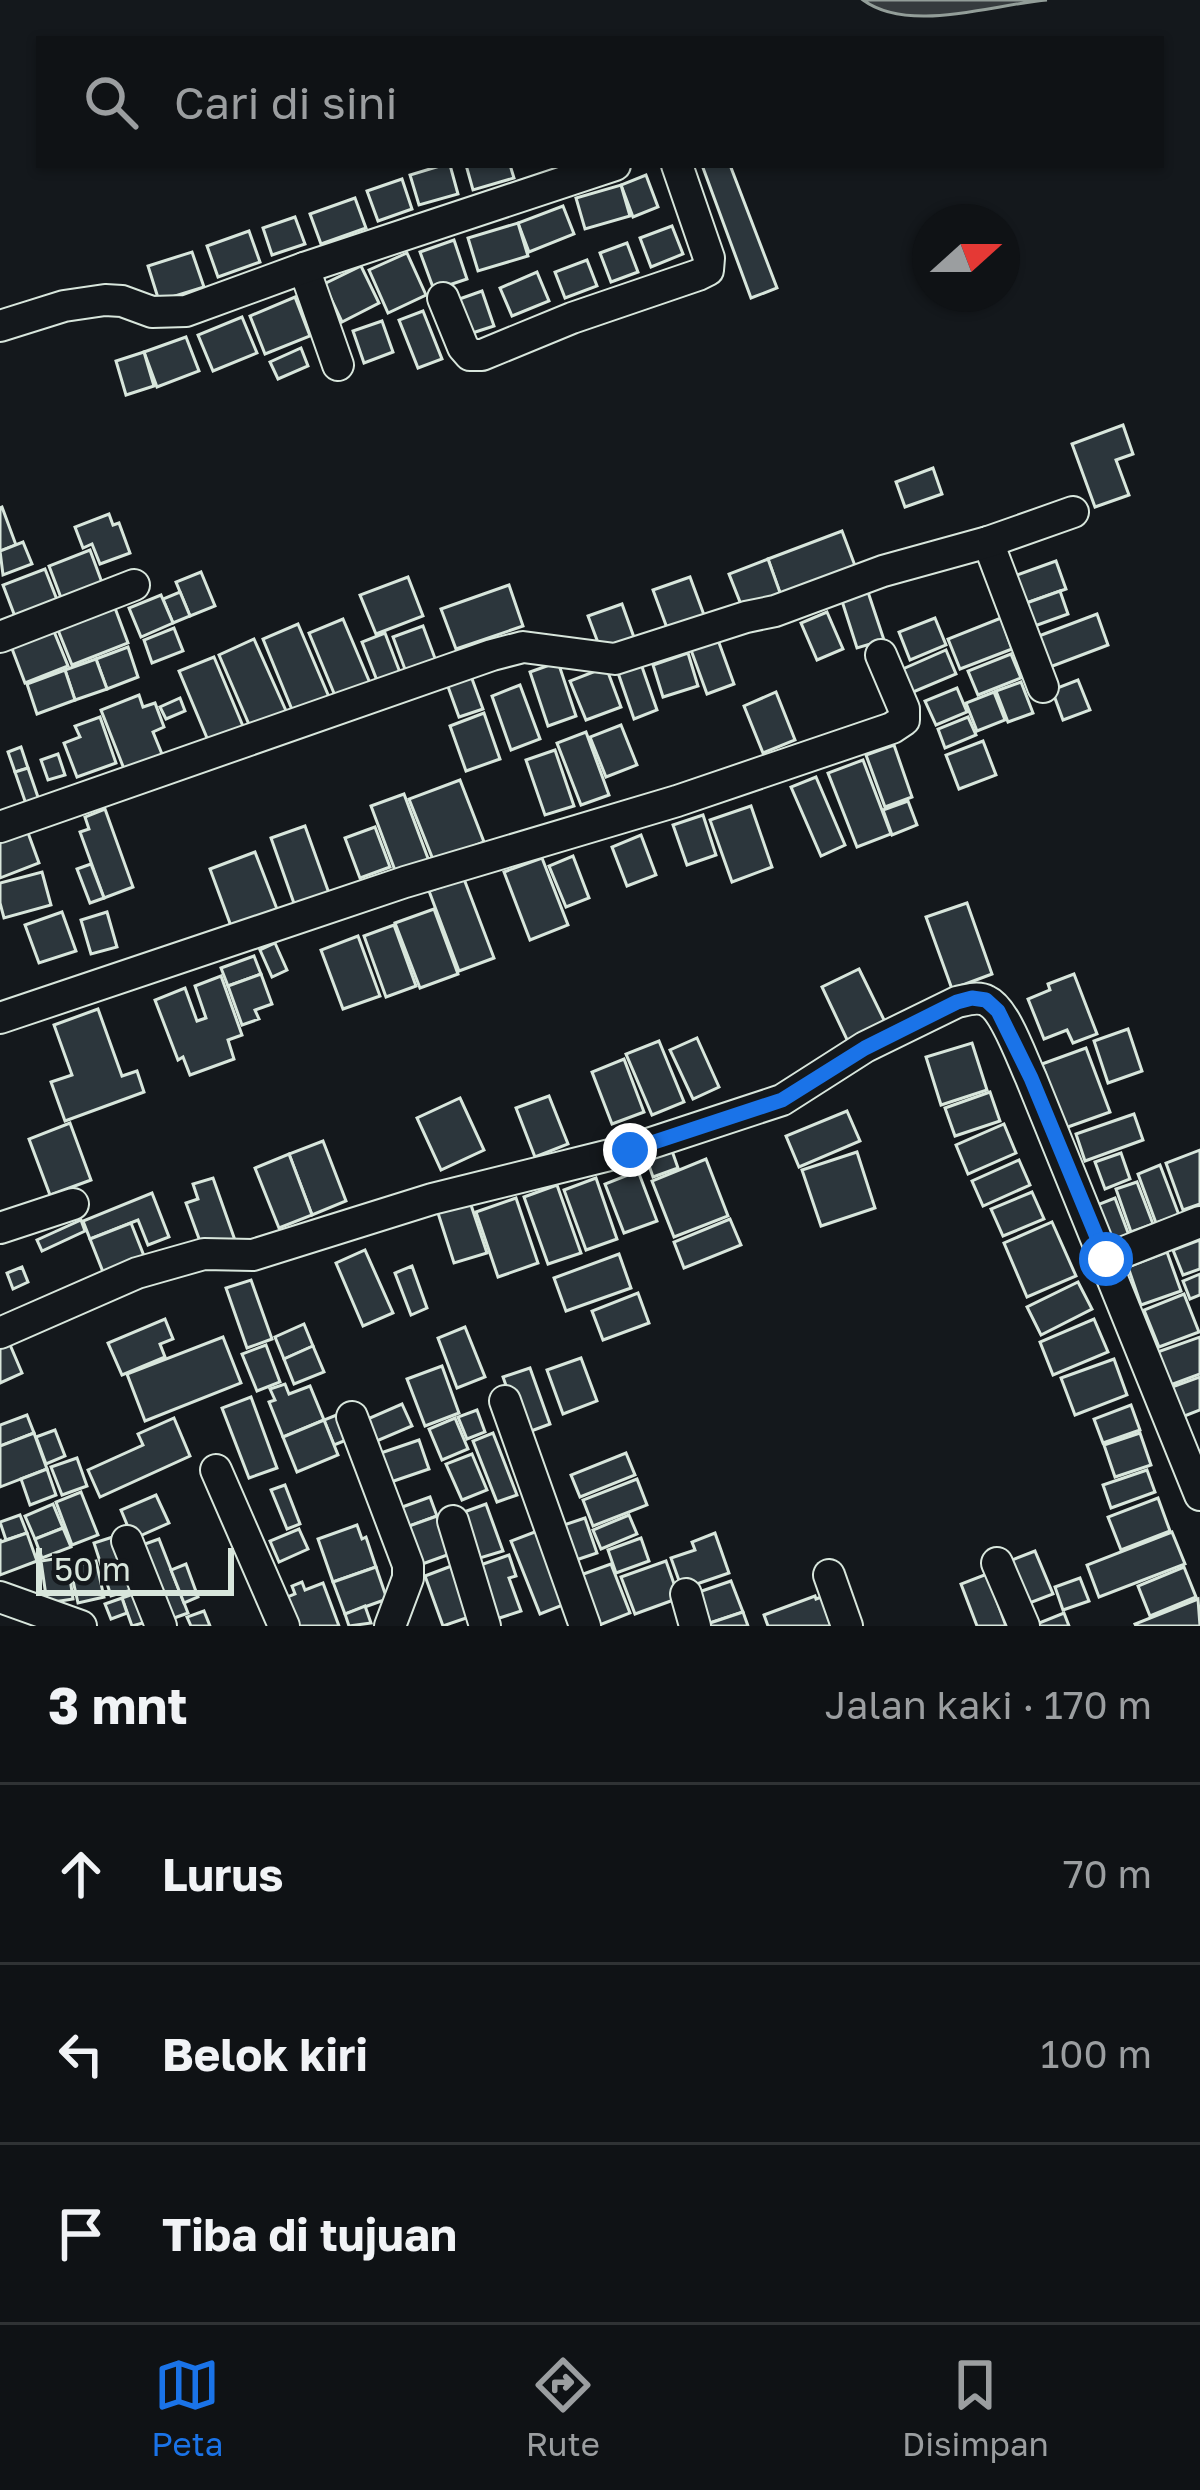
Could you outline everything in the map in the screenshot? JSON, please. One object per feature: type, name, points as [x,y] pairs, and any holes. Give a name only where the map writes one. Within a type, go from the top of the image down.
[{"type":"street","points":[[0,326],[64,306],[105,300],[152,312],[186,310],[606,168]]},
{"type":"street","points":[[443,298],[463,347],[470,355],[482,355],[708,270],[710,258],[677,168]]},
{"type":"street","points":[[304,268],[338,365]]},
{"type":"street","points":[[0,827],[492,655],[523,647],[615,659],[1073,512]]},
{"type":"street","points":[[988,542],[1043,687]]},
{"type":"street","points":[[0,637],[134,585]]},
{"type":"street","points":[[0,1018],[405,882],[677,801],[892,728],[904,720],[904,709],[880,655]]},
{"type":"street","points":[[0,1333],[136,1273],[204,1254],[253,1255],[432,1198],[630,1150],[782,1100],[865,1048],[972,998],[986,1000],[998,1011],[1031,1078],[1200,1495]]},
{"type":"street","points":[[0,1228],[73,1204]]},
{"type":"street","points":[[1106,1259],[1200,1222]]},
{"type":"street","points":[[505,1401],[585,1626]]},
{"type":"street","points":[[352,1417],[410,1571],[389,1626]]},
{"type":"street","points":[[216,1470],[284,1626]]},
{"type":"street","points":[[453,1521],[485,1626]]},
{"type":"street","points":[[127,1541],[160,1626]]},
{"type":"street","points":[[997,1563],[1024,1626]]},
{"type":"street","points":[[830,1575],[847,1626]]},
{"type":"street","points":[[686,1594],[695,1626]]},
{"type":"street","points":[[0,1597],[81,1626]]},
{"type":"shaded area","points":[[863,0],[1047,0],[927,16],[882,10]]},
{"type":"building","points":[[451,168],[458,194],[419,205],[410,175]]},
{"type":"building","points":[[467,168],[511,168],[514,178],[473,190]]},
{"type":"building","points":[[703,168],[731,168],[777,288],[751,298]]},
{"type":"building","points":[[646,175],[658,207],[633,217],[621,185]]},
{"type":"building","points":[[402,179],[412,209],[378,221],[367,191]]},
{"type":"building","points":[[621,185],[630,216],[585,229],[576,198]]},
{"type":"building","points":[[355,198],[366,228],[321,244],[310,214]]},
{"type":"building","points":[[563,206],[574,234],[529,252],[518,223]]},
{"type":"building","points":[[295,217],[305,244],[272,255],[263,228]]},
{"type":"building","points":[[518,223],[528,256],[478,271],[468,238]]},
{"type":"building","points":[[672,226],[683,254],[651,267],[640,238]]},
{"type":"building","points":[[249,231],[260,262],[218,277],[207,246]]},
{"type":"building","points":[[454,240],[467,279],[434,290],[420,252]]},
{"type":"building","points":[[627,243],[638,272],[611,282],[600,253]]},
{"type":"building","points":[[192,252],[204,287],[159,301],[148,266]]},
{"type":"building","points":[[407,253],[426,295],[388,313],[369,270]]},
{"type":"building","points":[[587,260],[597,286],[565,298],[555,272]]},
{"type":"building","points":[[361,266],[379,303],[342,322],[324,284]]},
{"type":"building","points":[[537,272],[549,301],[512,316],[500,288]]},
{"type":"building","points":[[482,291],[494,326],[463,336],[451,302]]},
{"type":"building","points":[[295,297],[310,336],[265,354],[250,316]]},
{"type":"building","points":[[423,311],[442,359],[418,368],[399,320]]},
{"type":"building","points":[[242,317],[257,353],[213,371],[198,335]]},
{"type":"building","points":[[382,321],[393,352],[364,363],[353,331]]},
{"type":"building","points":[[186,337],[199,371],[157,387],[144,352]]},
{"type":"building","points":[[301,348],[308,366],[278,379],[270,362]]},
{"type":"building","points":[[144,352],[154,386],[126,395],[116,361]]},
{"type":"building","points":[[1123,425],[1133,454],[1116,460],[1129,495],[1095,507],[1072,444]]},
{"type":"building","points":[[933,468],[942,494],[905,507],[896,482]]},
{"type":"building","points":[[0,508],[16,545],[0,551]]},
{"type":"building","points":[[109,514],[113,525],[119,523],[130,553],[100,564],[92,544],[83,548],[75,527]]},
{"type":"building","points":[[842,531],[857,571],[782,599],[768,559]]},
{"type":"building","points":[[23,542],[32,564],[3,575],[0,551]]},
{"type":"building","points":[[90,550],[104,588],[63,603],[49,566]]},
{"type":"building","points":[[768,559],[782,598],[744,612],[729,574]]},
{"type":"building","points":[[1056,561],[1066,589],[1015,607],[1006,579]]},
{"type":"building","points":[[45,569],[61,610],[19,627],[3,585]]},
{"type":"building","points":[[201,572],[215,606],[190,616],[176,582]]},
{"type":"building","points":[[408,577],[423,616],[376,634],[360,595]]},
{"type":"building","points":[[690,577],[707,623],[670,636],[653,590]]},
{"type":"building","points":[[509,585],[523,626],[456,649],[441,609]]},
{"type":"building","points":[[867,589],[884,640],[857,648],[841,598]]},
{"type":"building","points":[[1060,591],[1068,614],[1029,628],[1021,605]]},
{"type":"building","points":[[180,592],[190,616],[173,623],[163,599]]},
{"type":"building","points":[[161,595],[173,623],[141,637],[129,608]]},
{"type":"building","points":[[622,604],[636,643],[603,656],[588,616]]},
{"type":"building","points":[[115,608],[128,643],[72,665],[58,630]]},
{"type":"building","points":[[827,612],[843,649],[817,660],[801,623]]},
{"type":"building","points":[[1097,614],[1108,645],[1042,670],[1031,639]]},
{"type":"building","points":[[935,618],[946,645],[910,660],[899,632]]},
{"type":"building","points":[[1001,618],[1012,649],[960,669],[948,639]]},
{"type":"building","points":[[343,619],[370,683],[336,698],[309,633]]},
{"type":"building","points":[[298,624],[329,697],[293,712],[263,639]]},
{"type":"building","points":[[423,626],[436,661],[406,672],[393,637]]},
{"type":"building","points":[[174,628],[183,651],[152,663],[144,640]]},
{"type":"building","points":[[53,629],[68,666],[25,683],[11,646]]},
{"type":"building","points":[[385,633],[401,675],[378,683],[362,642]]},
{"type":"building","points":[[254,639],[287,713],[251,729],[219,655]]},
{"type":"building","points":[[718,640],[734,684],[707,694],[691,650]]},
{"type":"building","points":[[128,647],[138,677],[107,689],[96,659]]},
{"type":"building","points":[[946,650],[956,674],[906,695],[896,672]]},
{"type":"building","points":[[688,653],[698,686],[663,697],[653,665]]},
{"type":"building","points":[[1011,654],[1021,678],[978,695],[968,671]]},
{"type":"building","points":[[214,657],[245,731],[210,745],[179,671]]},
{"type":"building","points":[[96,659],[107,689],[75,700],[65,670]]},
{"type":"building","points":[[640,661],[657,710],[634,719],[617,670]]},
{"type":"building","points":[[558,662],[576,716],[548,726],[530,672]]},
{"type":"building","points":[[606,667],[621,707],[586,720],[570,681]]},
{"type":"building","points":[[65,670],[75,700],[37,714],[27,684]]},
{"type":"building","points":[[471,676],[483,709],[459,717],[447,684]]},
{"type":"building","points":[[1078,680],[1090,710],[1063,720],[1052,690]]},
{"type":"building","points":[[1021,682],[1033,713],[1008,722],[996,691]]},
{"type":"building","points":[[520,685],[540,739],[511,750],[492,696]]},
{"type":"building","points":[[957,688],[967,712],[936,725],[925,701]]},
{"type":"building","points":[[776,692],[795,740],[763,753],[744,706]]},
{"type":"building","points":[[994,692],[1005,720],[977,731],[966,703]]},
{"type":"building","points":[[139,695],[143,707],[155,703],[164,727],[153,732],[164,759],[126,774],[101,710]]},
{"type":"building","points":[[180,698],[185,711],[166,719],[160,707]]},
{"type":"building","points":[[484,713],[500,759],[466,771],[450,726]]},
{"type":"building","points":[[100,717],[116,763],[77,777],[64,743],[80,737],[75,726]]},
{"type":"building","points":[[968,717],[976,735],[945,748],[938,729]]},
{"type":"building","points":[[621,725],[637,765],[606,777],[590,737]]},
{"type":"building","points":[[586,732],[609,795],[581,805],[557,743]]},
{"type":"building","points":[[983,741],[996,775],[959,789],[946,755]]},
{"type":"building","points":[[894,745],[912,797],[885,807],[866,755]]},
{"type":"building","points":[[21,747],[28,768],[15,772],[8,752]]},
{"type":"building","points":[[555,750],[574,806],[545,815],[526,760]]},
{"type":"building","points":[[58,754],[65,775],[48,780],[41,760]]},
{"type":"building","points":[[863,760],[891,834],[857,847],[828,773]]},
{"type":"building","points":[[28,768],[39,800],[26,804],[15,772]]},
{"type":"building","points":[[816,777],[845,845],[821,856],[791,787]]},
{"type":"building","points":[[460,780],[484,842],[434,862],[409,799]]},
{"type":"building","points":[[404,794],[429,861],[396,873],[371,806]]},
{"type":"building","points":[[908,801],[917,825],[892,835],[883,810]]},
{"type":"building","points":[[751,806],[772,867],[732,882],[710,820]]},
{"type":"building","points":[[105,809],[133,887],[104,898],[80,832],[89,829],[85,817]]},
{"type":"building","points":[[703,815],[716,855],[687,865],[673,825]]},
{"type":"building","points":[[305,826],[330,896],[296,909],[271,838]]},
{"type":"building","points":[[375,827],[390,867],[360,878],[345,838]]},
{"type":"building","points":[[27,830],[39,863],[0,878],[0,840]]},
{"type":"building","points":[[641,835],[656,875],[627,886],[612,847]]},
{"type":"building","points":[[255,852],[277,909],[231,926],[210,869]]},
{"type":"building","points":[[573,856],[589,898],[566,907],[549,866]]},
{"type":"building","points":[[542,858],[568,925],[530,940],[504,872]]},
{"type":"building","points":[[91,864],[104,898],[90,903],[77,869]]},
{"type":"building","points":[[42,872],[51,905],[4,918],[0,883]]},
{"type":"building","points":[[464,879],[494,958],[459,971],[429,891]]},
{"type":"building","points":[[967,903],[992,974],[952,989],[926,917]]},
{"type":"building","points":[[434,909],[458,974],[420,988],[395,923]]},
{"type":"building","points":[[62,912],[76,951],[39,963],[25,925]]},
{"type":"building","points":[[107,912],[117,947],[91,954],[81,920]]},
{"type":"building","points":[[394,925],[416,986],[386,997],[364,936]]},
{"type":"building","points":[[358,936],[380,996],[343,1009],[321,950]]},
{"type":"building","points":[[275,943],[287,970],[272,977],[260,950]]},
{"type":"building","points":[[254,956],[261,974],[228,986],[221,968]]},
{"type":"building","points":[[859,969],[889,1030],[851,1048],[822,987]]},
{"type":"building","points":[[261,974],[272,1004],[255,1010],[259,1019],[242,1025],[228,986]]},
{"type":"building","points":[[1074,974],[1097,1034],[1073,1043],[1067,1030],[1044,1039],[1028,999],[1050,990],[1048,984]]},
{"type":"building","points":[[221,976],[242,1035],[228,1040],[234,1059],[190,1075],[183,1057],[178,1060],[155,1000],[185,988],[197,1021],[206,1018],[195,986]]},
{"type":"building","points":[[98,1009],[122,1076],[137,1071],[144,1092],[65,1121],[51,1082],[72,1075],[54,1025]]},
{"type":"building","points":[[1128,1029],[1142,1071],[1108,1083],[1094,1041]]},
{"type":"building","points":[[697,1038],[719,1087],[693,1099],[670,1050]]},
{"type":"building","points":[[659,1041],[684,1102],[652,1115],[626,1054]]},
{"type":"building","points":[[972,1043],[987,1090],[941,1105],[926,1057]]},
{"type":"building","points":[[1086,1048],[1110,1112],[1065,1128],[1042,1064]]},
{"type":"building","points":[[624,1059],[644,1112],[612,1124],[592,1072]]},
{"type":"building","points":[[990,1092],[1000,1121],[955,1136],[945,1108]]},
{"type":"building","points":[[549,1096],[568,1144],[535,1157],[516,1108]]},
{"type":"building","points":[[460,1098],[484,1150],[441,1170],[417,1118]]},
{"type":"building","points":[[847,1111],[860,1141],[799,1167],[786,1136]]},
{"type":"building","points":[[1134,1114],[1143,1140],[1085,1161],[1076,1134]]},
{"type":"building","points":[[70,1123],[91,1180],[50,1195],[29,1139]]},
{"type":"building","points":[[1004,1124],[1016,1153],[968,1174],[956,1145]]},
{"type":"building","points":[[323,1141],[346,1201],[312,1215],[289,1154]]},
{"type":"building","points":[[670,1145],[678,1168],[653,1177],[645,1154]]},
{"type":"building","points":[[1200,1150],[1200,1204],[1183,1210],[1166,1163]]},
{"type":"building","points":[[857,1152],[875,1208],[821,1226],[802,1170]]},
{"type":"building","points":[[1121,1153],[1130,1179],[1105,1189],[1095,1162]]},
{"type":"building","points":[[289,1154],[312,1215],[279,1228],[255,1168]]},
{"type":"building","points":[[706,1159],[728,1216],[674,1237],[652,1181]]},
{"type":"building","points":[[1019,1160],[1030,1185],[983,1206],[972,1181]]},
{"type":"building","points":[[1160,1165],[1179,1215],[1156,1223],[1138,1174]]},
{"type":"building","points":[[638,1171],[657,1221],[624,1233],[605,1184]]},
{"type":"building","points":[[213,1178],[237,1246],[201,1244],[186,1203],[198,1199],[193,1184]]},
{"type":"building","points":[[596,1178],[617,1239],[586,1250],[564,1190]]},
{"type":"building","points":[[1137,1182],[1153,1224],[1131,1232],[1116,1189]]},
{"type":"building","points":[[557,1185],[581,1253],[548,1264],[524,1197]]},
{"type":"building","points":[[1032,1192],[1044,1219],[1003,1236],[991,1209]]},
{"type":"building","points":[[152,1193],[169,1237],[148,1245],[138,1220],[90,1239],[83,1221]]},
{"type":"building","points":[[516,1198],[538,1263],[498,1277],[476,1212]]},
{"type":"building","points":[[1115,1198],[1130,1238],[1111,1245],[1097,1205]]},
{"type":"building","points":[[469,1199],[487,1253],[454,1263],[437,1210]]},
{"type":"building","points":[[730,1219],[741,1245],[684,1268],[674,1242]]},
{"type":"building","points":[[81,1220],[85,1231],[42,1251],[37,1240]]},
{"type":"building","points":[[1052,1222],[1076,1276],[1027,1297],[1004,1243]]},
{"type":"building","points":[[131,1223],[146,1261],[105,1277],[90,1239]]},
{"type":"building","points":[[1200,1240],[1200,1269],[1183,1275],[1173,1250]]},
{"type":"building","points":[[365,1250],[393,1313],[363,1326],[336,1263]]},
{"type":"building","points":[[1167,1252],[1181,1291],[1141,1305],[1128,1267]]},
{"type":"building","points":[[619,1254],[631,1288],[566,1311],[554,1278]]},
{"type":"building","points":[[412,1266],[427,1308],[411,1315],[395,1273]]},
{"type":"building","points":[[22,1267],[28,1282],[13,1289],[7,1273]]},
{"type":"building","points":[[1200,1274],[1200,1295],[1190,1299],[1183,1281]]},
{"type":"building","points":[[251,1280],[272,1339],[247,1348],[226,1288]]},
{"type":"building","points":[[1078,1282],[1092,1309],[1041,1335],[1027,1307]]},
{"type":"building","points":[[638,1293],[649,1323],[603,1340],[592,1311]]},
{"type":"building","points":[[1184,1294],[1199,1332],[1159,1347],[1144,1310]]},
{"type":"building","points":[[165,1319],[173,1339],[160,1344],[165,1357],[122,1375],[108,1343]]},
{"type":"building","points":[[1094,1319],[1108,1352],[1053,1375],[1040,1342]]},
{"type":"building","points":[[304,1324],[313,1346],[284,1359],[275,1337]]},
{"type":"building","points":[[465,1327],[485,1377],[457,1388],[438,1338]]},
{"type":"building","points":[[223,1337],[241,1383],[145,1421],[127,1374]]},
{"type":"building","points":[[1200,1337],[1200,1374],[1165,1387],[1152,1354]]},
{"type":"building","points":[[8,1340],[22,1373],[0,1383],[0,1344]]},
{"type":"building","points":[[266,1345],[280,1382],[257,1391],[242,1354]]},
{"type":"building","points":[[313,1346],[324,1372],[294,1384],[284,1359]]},
{"type":"building","points":[[581,1358],[597,1401],[563,1414],[547,1370]]},
{"type":"building","points":[[1114,1359],[1127,1395],[1075,1415],[1061,1378]]},
{"type":"building","points":[[442,1366],[459,1413],[425,1426],[407,1379]]},
{"type":"building","points":[[530,1368],[550,1424],[523,1434],[503,1377]]},
{"type":"building","points":[[1200,1377],[1200,1410],[1182,1417],[1172,1387]]},
{"type":"building","points":[[285,1384],[289,1394],[310,1386],[324,1420],[283,1437],[269,1402],[275,1400],[270,1389]]},
{"type":"building","points":[[251,1397],[277,1468],[249,1478],[222,1408]]},
{"type":"building","points":[[402,1404],[412,1426],[372,1443],[363,1421]]},
{"type":"building","points":[[1131,1405],[1140,1430],[1103,1443],[1094,1419]]},
{"type":"building","points":[[477,1410],[485,1432],[467,1439],[458,1417]]},
{"type":"building","points":[[339,1414],[349,1439],[334,1445],[324,1420]]},
{"type":"building","points":[[27,1415],[34,1433],[0,1446],[0,1425]]},
{"type":"building","points":[[174,1418],[190,1456],[100,1497],[88,1470],[143,1445],[138,1434]]},
{"type":"building","points":[[455,1418],[468,1449],[442,1460],[429,1429]]},
{"type":"building","points":[[324,1420],[338,1455],[297,1472],[283,1437]]},
{"type":"building","points":[[55,1430],[65,1456],[46,1464],[36,1437]]},
{"type":"building","points":[[34,1433],[47,1469],[0,1487],[0,1446]]},
{"type":"building","points":[[493,1433],[517,1495],[497,1502],[473,1441]]},
{"type":"building","points":[[1140,1433],[1151,1465],[1115,1477],[1104,1445]]},
{"type":"building","points":[[419,1440],[429,1469],[382,1485],[372,1456]]},
{"type":"building","points":[[626,1453],[635,1475],[580,1497],[571,1475]]},
{"type":"building","points":[[472,1454],[487,1490],[462,1500],[446,1464]]},
{"type":"building","points":[[77,1458],[87,1486],[62,1495],[51,1467]]},
{"type":"building","points":[[47,1469],[56,1495],[30,1505],[21,1479]]},
{"type":"building","points":[[1147,1470],[1155,1492],[1111,1508],[1103,1485]]},
{"type":"building","points":[[637,1479],[647,1505],[593,1526],[583,1500]]},
{"type":"building","points":[[285,1485],[300,1524],[287,1529],[271,1490]]},
{"type":"building","points":[[81,1492],[98,1535],[72,1545],[56,1502]]},
{"type":"building","points":[[156,1495],[169,1523],[133,1539],[121,1510]]},
{"type":"building","points":[[430,1497],[437,1516],[401,1529],[394,1510]]},
{"type":"building","points":[[1158,1498],[1170,1531],[1121,1550],[1108,1517]]},
{"type":"building","points":[[53,1504],[63,1528],[35,1539],[25,1516]]},
{"type":"building","points":[[486,1504],[503,1551],[480,1558],[464,1512]]},
{"type":"building","points":[[20,1515],[27,1533],[6,1540],[0,1522]]},
{"type":"building","points":[[629,1515],[637,1534],[601,1549],[593,1530]]},
{"type":"building","points":[[437,1516],[450,1554],[414,1567],[401,1529]]},
{"type":"building","points":[[585,1518],[597,1553],[570,1562],[558,1527]]},
{"type":"building","points":[[357,1525],[376,1567],[333,1582],[318,1539]]},
{"type":"building","points":[[63,1528],[71,1547],[42,1558],[35,1539]]},
{"type":"building","points":[[299,1529],[308,1549],[279,1562],[270,1541]]},
{"type":"building","points":[[540,1530],[568,1603],[540,1614],[511,1541]]},
{"type":"building","points":[[1172,1532],[1185,1564],[1099,1597],[1087,1565]]},
{"type":"building","points":[[27,1533],[37,1561],[0,1575],[0,1539]]},
{"type":"building","points":[[715,1533],[729,1573],[682,1589],[671,1558],[695,1550],[692,1542]]},
{"type":"building","points":[[119,1535],[135,1589],[111,1596],[94,1543]]},
{"type":"building","points":[[641,1538],[649,1561],[616,1573],[608,1550]]},
{"type":"building","points":[[159,1539],[188,1613],[163,1622],[134,1548]]},
{"type":"building","points":[[1035,1551],[1053,1594],[1019,1607],[1002,1564]]},
{"type":"building","points":[[509,1555],[516,1576],[509,1578],[521,1611],[487,1622],[469,1569]]},
{"type":"building","points":[[67,1557],[73,1599],[47,1603],[41,1561]]},
{"type":"building","points":[[96,1561],[104,1597],[78,1603],[70,1567]]},
{"type":"building","points":[[666,1561],[679,1598],[635,1614],[621,1577]]},
{"type":"building","points":[[186,1564],[198,1597],[184,1603],[171,1570]]},
{"type":"building","points":[[611,1564],[630,1613],[597,1626],[578,1576]]},
{"type":"building","points":[[454,1565],[472,1616],[443,1626],[425,1576]]},
{"type":"building","points":[[376,1567],[387,1599],[345,1614],[333,1582]]},
{"type":"building","points":[[1184,1567],[1196,1597],[1150,1616],[1138,1586]]},
{"type":"building","points":[[987,1574],[1006,1626],[977,1626],[961,1584]]},
{"type":"building","points":[[1080,1578],[1089,1601],[1063,1610],[1055,1587]]},
{"type":"building","points":[[731,1581],[743,1612],[707,1624],[696,1593]]},
{"type":"building","points":[[302,1582],[305,1590],[323,1583],[339,1626],[293,1626],[282,1599],[295,1594],[292,1586]]},
{"type":"building","points":[[139,1592],[150,1621],[132,1626],[122,1598]]},
{"type":"building","points":[[827,1595],[838,1626],[768,1626],[764,1615]]},
{"type":"building","points":[[122,1598],[127,1613],[111,1619],[105,1604]]},
{"type":"building","points":[[1198,1599],[1200,1626],[1135,1624]]},
{"type":"building","points":[[365,1606],[371,1623],[349,1626],[345,1614]]},
{"type":"building","points":[[204,1611],[210,1626],[191,1626],[187,1617]]},
{"type":"building","points":[[743,1612],[748,1626],[703,1626],[707,1624]]},
{"type":"building","points":[[1064,1613],[1069,1626],[1032,1626]]},
{"type":"route","points":[[630,1150],[782,1100],[865,1048],[957,1002],[986,1000],[998,1011],[1031,1078],[1106,1259]]}]
